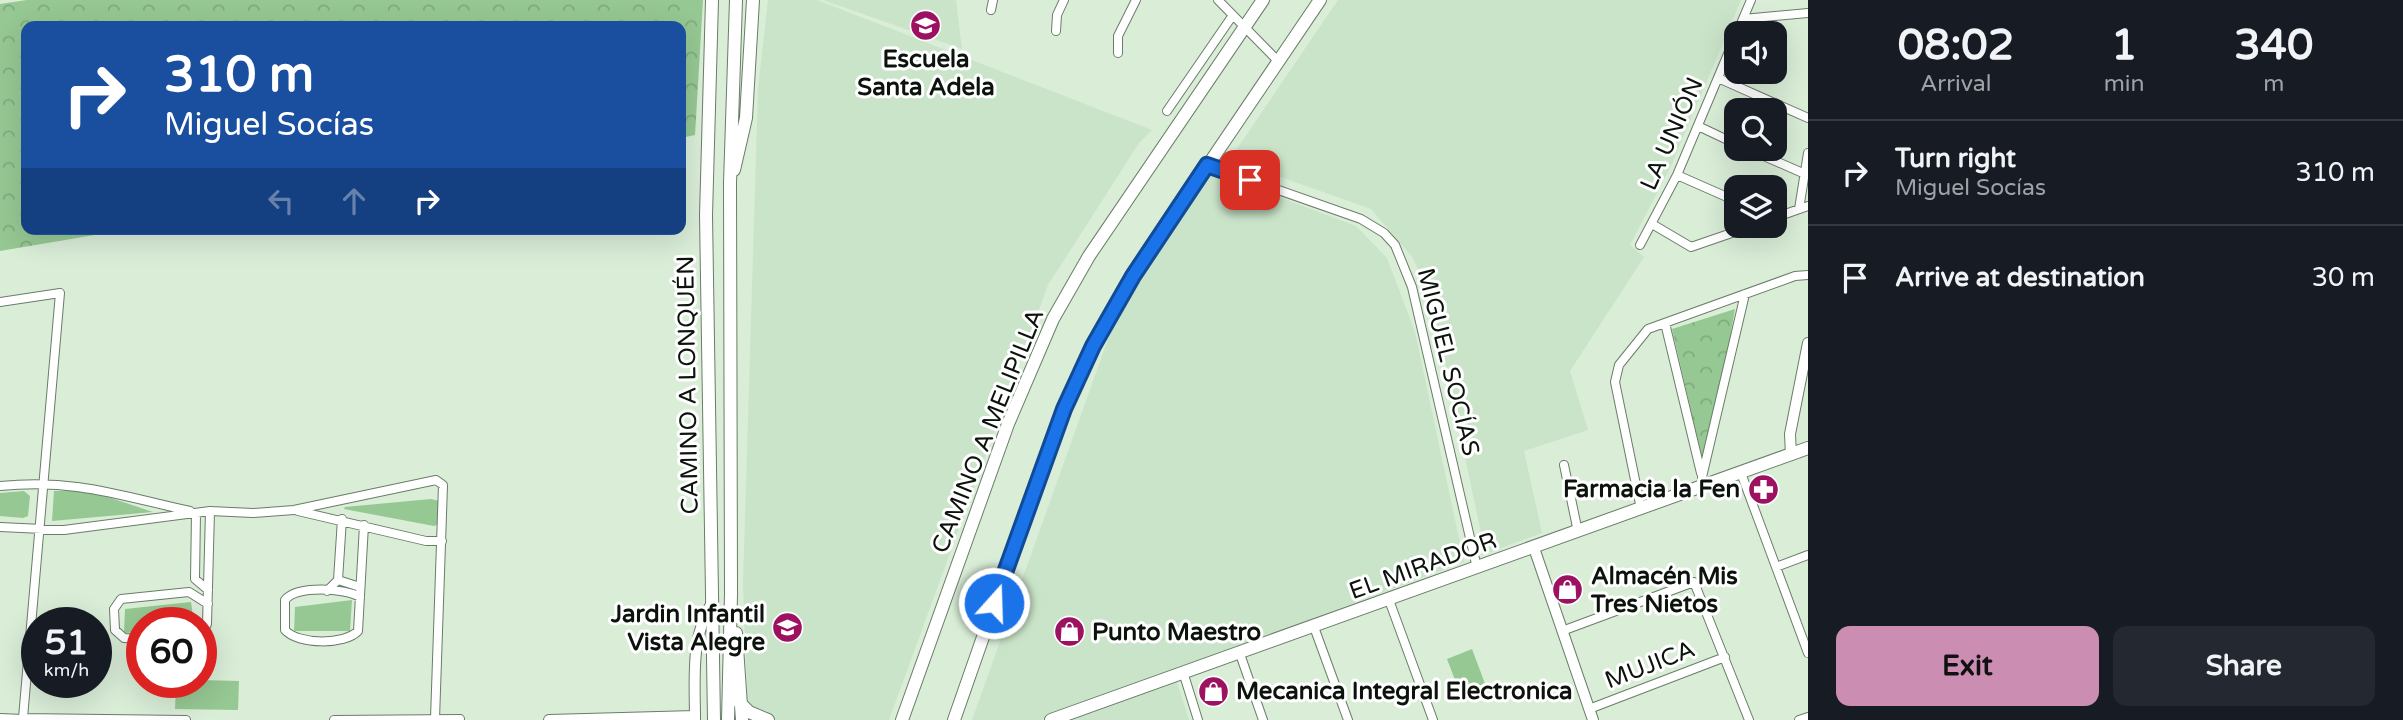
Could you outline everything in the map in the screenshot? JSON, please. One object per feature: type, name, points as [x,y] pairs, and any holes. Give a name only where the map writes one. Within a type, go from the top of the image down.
[{"type":"main road","name":"CAMINO A LONQUÉN","points":[[712,0],[706,215],[714,720]]},
{"type":"main road","name":"CAMINO A LONQUÉN","points":[[731,594],[730,183],[736,0]]},
{"type":"main road","points":[[730,183],[747,118],[753,0]]},
{"type":"main road","name":"CAMINO A MELIPILLA","points":[[902,720],[1011,415],[1049,327],[1088,256],[1263,0]]},
{"type":"main road","points":[[954,720],[1077,380],[1117,302],[1320,0]]},
{"type":"main road","name":"EL MIRADOR","points":[[1051,720],[1184,675],[1642,509],[1703,482],[1741,473],[1808,448]]},
{"type":"main road","points":[[731,594],[741,720]]},
{"type":"main road","points":[[728,720],[731,594]]},
{"type":"main road","points":[[739,702],[749,712],[768,720]]},
{"type":"street","points":[[992,10],[993,0]]},
{"type":"street","points":[[1056,31],[1057,15],[1064,0]]},
{"type":"street","points":[[1118,53],[1118,36],[1136,0]]},
{"type":"street","points":[[1218,0],[1278,61]]},
{"type":"street","name":"LA UNIÓN","points":[[1743,19],[1751,0]]},
{"type":"street","points":[[1743,19],[1808,13]]},
{"type":"street","points":[[1167,111],[1233,15]]},
{"type":"street","name":"LA UNIÓN","points":[[1640,246],[1677,175],[1724,63]]},
{"type":"street","points":[[1718,78],[1808,118]]},
{"type":"street","points":[[1698,126],[1724,138]]},
{"type":"street","points":[[1787,214],[1804,208],[1808,153]]},
{"type":"street","points":[[1775,161],[1805,174]]},
{"type":"street","name":"MIGUEL SOCÍAS","points":[[1207,165],[1361,219],[1378,229],[1395,245],[1421,318],[1477,568]]},
{"type":"street","points":[[1677,175],[1724,196]]},
{"type":"street","points":[[1652,224],[1691,247],[1724,236]]},
{"type":"street","points":[[1642,509],[1615,373],[1642,334],[1665,323],[1795,276],[1808,275]]},
{"type":"street","points":[[0,302],[60,293],[23,719]]},
{"type":"street","points":[[1703,482],[1745,294]]},
{"type":"street","points":[[1665,323],[1703,482]]},
{"type":"street","points":[[1791,454],[1790,434],[1808,344]]},
{"type":"street","points":[[1564,464],[1578,531]]},
{"type":"street","points":[[1741,473],[1808,652]]},
{"type":"street","points":[[0,527],[39,530],[111,526],[210,511],[253,513],[294,510],[436,480],[443,485],[435,719]]},
{"type":"street","points":[[0,486],[43,483],[100,488],[196,513]]},
{"type":"street","points":[[294,510],[342,519],[426,541],[442,541]]},
{"type":"street","points":[[208,607],[210,511]]},
{"type":"street","points":[[184,592],[195,579],[196,513]]},
{"type":"street","points":[[327,592],[338,580],[342,519]]},
{"type":"street","points":[[360,592],[298,592],[288,596],[284,626],[291,636],[299,639],[351,637],[360,627],[364,525]]},
{"type":"street","points":[[1534,548],[1591,715]]},
{"type":"street","points":[[1776,567],[1808,555]]},
{"type":"street","points":[[195,579],[208,590]]},
{"type":"street","points":[[338,580],[360,592]]},
{"type":"street","points":[[1562,631],[1694,582],[1749,720]]},
{"type":"street","points":[[126,638],[115,630],[114,613],[118,602],[128,597],[184,592],[198,595],[208,604]]},
{"type":"street","points":[[1389,600],[1433,720]]},
{"type":"street","name":"CAMINO A LONQUÉN","points":[[695,718],[697,640],[702,620],[713,601]]},
{"type":"street","points":[[1314,627],[1348,720]]},
{"type":"street","points":[[1240,654],[1264,720]]},
{"type":"street","name":"MUJICA","points":[[1591,715],[1725,657]]},
{"type":"street","points":[[1184,675],[1198,720]]},
{"type":"street","points":[[1799,720],[1808,717]]},
{"type":"street","points":[[549,720],[695,718]]},
{"type":"street","points":[[0,719],[186,720]]},
{"type":"street","points":[[334,720],[460,719]]},
{"type":"shaded area","points":[[768,0],[817,0],[1152,130],[1139,143],[1048,285],[889,720],[748,720],[743,584],[758,89]]},
{"type":"shaded area","name":"Escuela Santa Adela","points":[[823,0],[956,0],[962,49]]},
{"type":"shaded area","points":[[1338,0],[1741,0],[1732,21],[1724,21],[1724,40],[1671,166],[1630,245],[1644,257],[1570,371],[1588,430],[1524,451],[1542,533],[1482,555],[1481,533],[1433,304],[1413,258],[1371,209],[1230,159]]},
{"type":"shaded area","points":[[1212,172],[1356,226],[1387,258],[1415,332],[1464,562],[1041,720],[972,720],[1117,314]]},
{"type":"shaded area","points":[[1177,682],[1189,720],[1073,720]]},
{"type":"green space","points":[[27,0],[703,0],[695,135],[686,137],[686,21],[21,21],[21,235],[95,235],[0,251],[0,4]]},
{"type":"green space","points":[[1735,309],[1708,465],[1704,466],[1672,329]]},
{"type":"green space","points":[[24,491],[30,496],[28,516],[0,516],[0,493]]},
{"type":"green space","points":[[54,491],[90,491],[153,512],[52,521]]},
{"type":"green space","points":[[431,499],[440,501],[439,524],[434,526],[344,509],[345,507]]},
{"type":"green space","points":[[352,600],[350,631],[294,631],[295,607]]},
{"type":"green space","points":[[191,602],[192,607],[144,607]]},
{"type":"green space","points":[[125,609],[126,633],[124,633]]},
{"type":"green space","points":[[1472,649],[1487,689],[1462,698],[1447,659]]},
{"type":"green space","points":[[217,680],[239,681],[238,710],[175,709],[175,698],[217,698]]},
{"type":"place","name":"Escuela Santa Adela","points":[[926,25]]},
{"type":"place","name":"Farmacia la Fen","points":[[1763,489]]},
{"type":"place","name":"Almacén Mis Tres Nietos","points":[[1568,590]]},
{"type":"place","name":"Jardin Infantil Vista Alegre","points":[[788,628]]},
{"type":"place","name":"Punto Maestro","points":[[1069,632]]},
{"type":"place","name":"Mecanica Integral Electronica","points":[[1213,691]]},
{"type":"route","points":[[994,603],[1072,389],[1117,302],[1207,165],[1250,180]]}]
